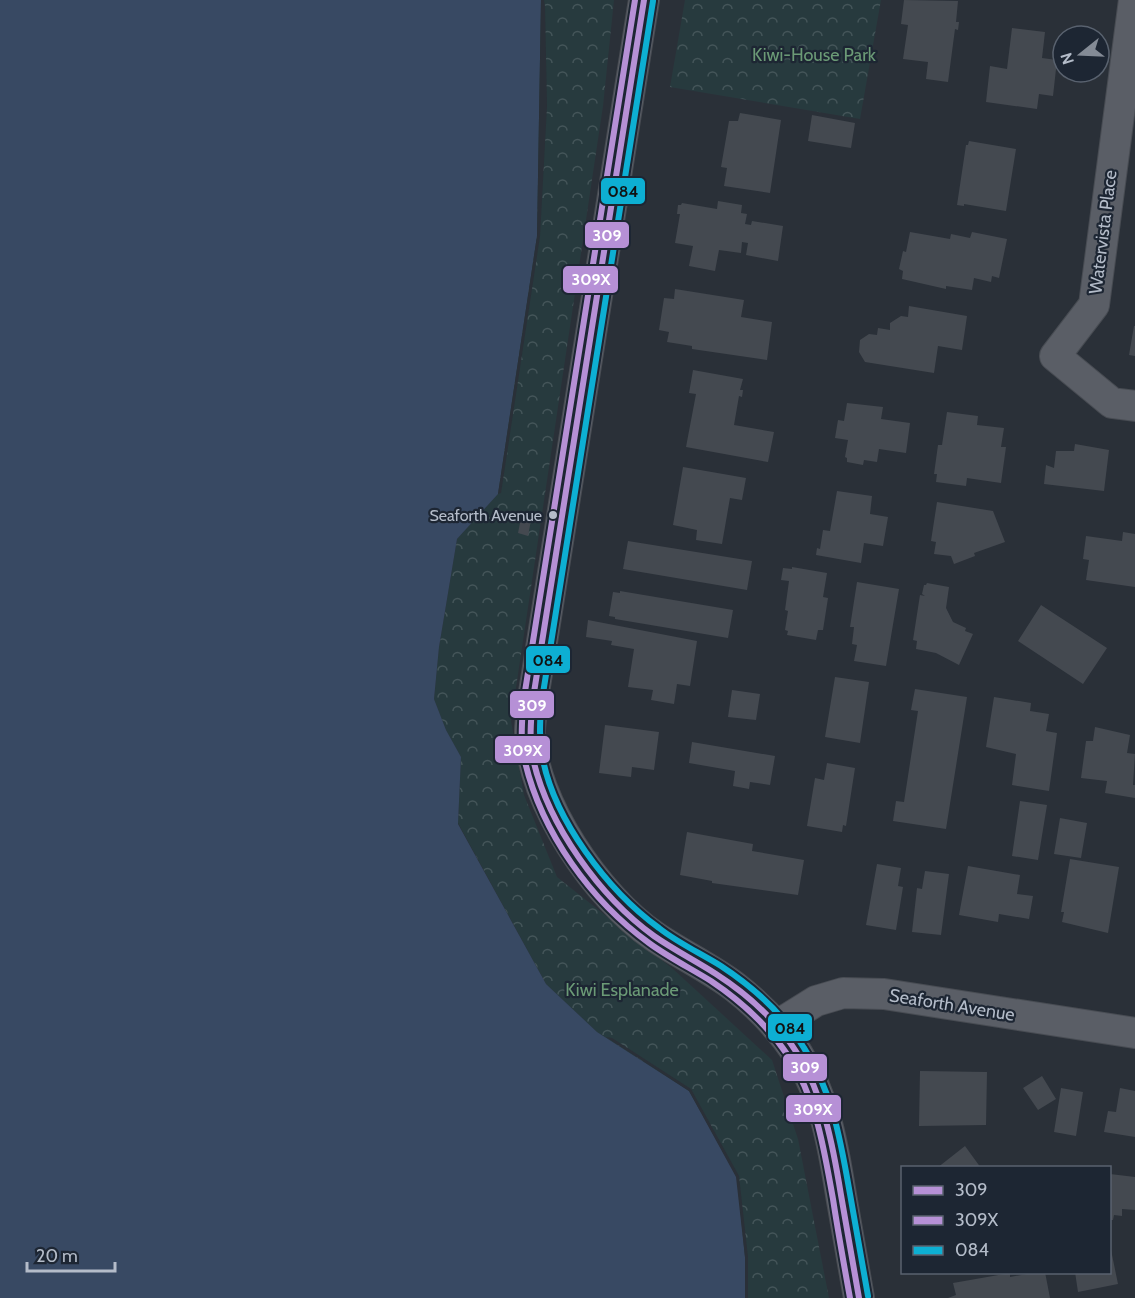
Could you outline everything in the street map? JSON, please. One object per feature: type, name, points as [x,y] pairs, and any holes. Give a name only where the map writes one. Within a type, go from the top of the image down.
[{"type":"street","points":[[644,0],[534,693],[530,733],[534,760],[542,788],[554,815],[573,849],[596,880],[623,909],[652,934],[735,987],[776,1026],[796,1053],[824,1108],[859,1298]]},
{"type":"street","name":"Watervista Place","points":[[1134,0],[1094,305],[1055,356],[1113,403],[1135,406]]},
{"type":"street","name":"Seaforth Avenue","points":[[776,1026],[816,1001],[843,993],[884,994],[1135,1033]]},
{"type":"green space","name":"Kiwi Esplanade","points":[[541,0],[614,0],[603,106],[511,721],[524,795],[557,877],[673,969],[772,1060],[798,1139],[829,1298],[745,1298],[745,1257],[736,1177],[689,1091],[597,1032],[546,984],[458,823],[461,757],[446,730],[434,699],[439,647],[457,539],[498,494]]},
{"type":"green space","name":"Kiwi-House Park","points":[[685,0],[881,0],[860,119],[670,87]]},
{"type":"water","points":[[0,0],[541,0],[537,236],[498,494],[457,539],[439,647],[434,699],[446,730],[461,757],[458,824],[546,984],[597,1032],[689,1091],[737,1177],[745,1257],[745,1298],[0,1298]]},
{"type":"pier","points":[[541,0],[544,0],[545,6],[547,106],[540,236],[501,493],[498,494],[537,236]]},
{"type":"pier","points":[[606,1037],[612,1038],[691,1089],[739,1176],[748,1257],[748,1298],[745,1298],[745,1257],[736,1177],[689,1091]]},
{"type":"building","points":[[904,0],[958,1],[956,22],[959,22],[958,30],[955,29],[948,82],[926,79],[928,62],[903,59],[908,25],[901,24]]},
{"type":"building","points":[[1012,28],[1045,32],[1042,58],[1051,59],[1051,84],[1054,84],[1053,96],[1039,94],[1037,109],[986,102],[990,66],[1007,69]]},
{"type":"building","points":[[740,113],[781,120],[770,193],[724,186],[727,168],[721,167],[729,121],[738,121]]},
{"type":"building","points":[[812,115],[855,123],[851,148],[808,141]]},
{"type":"building","points":[[969,141],[1016,149],[1006,211],[964,204],[964,206],[957,205],[966,145]]},
{"type":"building","points":[[718,201],[742,205],[741,213],[747,214],[745,224],[751,225],[752,221],[783,226],[778,261],[746,255],[748,243],[742,242],[741,253],[719,250],[715,271],[689,266],[693,246],[675,243],[680,214],[677,214],[678,205],[682,203],[717,209]]},
{"type":"building","points":[[910,232],[950,239],[951,234],[970,238],[972,232],[1007,239],[999,278],[992,276],[991,282],[974,278],[972,290],[946,286],[946,289],[902,279],[903,271],[899,269],[903,251],[906,252]]},
{"type":"building","points":[[675,289],[744,300],[741,317],[772,322],[767,360],[692,349],[692,346],[667,342],[669,332],[659,330],[664,298],[674,299]]},
{"type":"building","points":[[909,306],[967,316],[962,350],[938,346],[934,373],[865,362],[859,352],[860,340],[869,334],[877,335],[878,328],[890,330],[890,323],[901,316],[908,317]]},
{"type":"building","points":[[1135,326],[1135,356],[1129,355]]},
{"type":"building","points":[[693,370],[743,379],[740,390],[743,390],[742,397],[739,396],[734,425],[774,432],[768,462],[686,447],[696,394],[689,393]]},
{"type":"building","points":[[847,403],[883,407],[881,419],[910,423],[906,453],[879,449],[877,462],[864,460],[863,465],[847,462],[845,457],[848,440],[835,438],[838,420],[844,421]]},
{"type":"building","points":[[947,412],[978,416],[977,425],[1004,428],[1001,447],[1006,447],[1001,483],[967,478],[966,486],[936,482],[937,474],[934,474],[938,445],[942,445]]},
{"type":"building","points":[[1075,444],[1109,450],[1104,491],[1044,484],[1046,465],[1054,468],[1056,451],[1074,451]]},
{"type":"building","points":[[683,467],[746,478],[742,500],[730,498],[722,544],[696,540],[697,530],[673,525]]},
{"type":"building","points":[[837,491],[872,496],[870,514],[888,517],[883,546],[864,543],[861,563],[816,555],[817,548],[820,549],[823,530],[830,531]]},
{"type":"building","points":[[937,502],[993,511],[1005,542],[974,553],[975,556],[954,564],[951,556],[934,554],[936,542],[931,541]]},
{"type":"building","points":[[522,513],[532,515],[528,536],[518,533]]},
{"type":"building","points":[[1123,532],[1135,534],[1135,587],[1086,580],[1089,560],[1083,559],[1086,536],[1122,541]]},
{"type":"building","points":[[628,541],[752,561],[747,590],[623,569]]},
{"type":"building","points":[[792,567],[827,573],[823,597],[828,598],[823,630],[818,630],[816,640],[787,635],[788,631],[785,630],[789,581],[781,580],[783,568],[792,569]]},
{"type":"building","points":[[857,582],[899,589],[886,666],[854,661],[857,645],[852,644],[854,627],[850,627]]},
{"type":"building","points":[[927,583],[949,587],[946,608],[953,622],[973,634],[959,665],[936,653],[916,649],[917,641],[913,640],[920,595],[925,596],[922,594],[924,585]]},
{"type":"building","points":[[620,591],[733,610],[728,638],[615,619],[609,616],[613,592],[620,593]]},
{"type":"building","points":[[1041,605],[1107,648],[1083,684],[1018,641]]},
{"type":"building","points":[[588,620],[697,641],[690,686],[677,684],[674,704],[651,700],[653,690],[628,687],[634,649],[611,645],[612,641],[586,637]]},
{"type":"building","points":[[835,677],[869,682],[860,743],[825,737]]},
{"type":"building","points":[[915,689],[967,697],[946,829],[893,821],[896,801],[904,802],[918,711],[911,710]]},
{"type":"building","points":[[732,690],[760,694],[756,720],[728,717]]},
{"type":"building","points":[[994,697],[1031,703],[1030,711],[1049,714],[1046,731],[1057,733],[1049,791],[1012,785],[1016,754],[986,747]]},
{"type":"building","points":[[605,725],[659,732],[654,770],[632,767],[631,777],[599,773]]},
{"type":"building","points":[[1095,727],[1130,735],[1127,753],[1135,754],[1133,785],[1135,785],[1135,798],[1105,793],[1107,781],[1081,778],[1086,741],[1093,741]]},
{"type":"building","points":[[692,742],[775,756],[770,785],[750,782],[749,789],[733,786],[735,771],[689,763]]},
{"type":"building","points":[[827,763],[855,768],[846,826],[843,825],[842,832],[807,826],[815,778],[824,780]]},
{"type":"building","points":[[1020,801],[1047,805],[1038,860],[1012,856]]},
{"type":"building","points":[[1060,818],[1087,823],[1081,858],[1054,854]]},
{"type":"building","points":[[687,832],[753,844],[752,851],[804,860],[798,895],[712,883],[712,881],[680,875]]},
{"type":"building","points":[[1070,859],[1119,867],[1108,933],[1062,922],[1064,912],[1061,912]]},
{"type":"building","points":[[877,864],[901,868],[898,886],[903,887],[896,930],[866,925]]},
{"type":"building","points":[[968,866],[1020,875],[1017,894],[1033,896],[1029,919],[999,914],[998,922],[959,915]]},
{"type":"building","points":[[925,871],[949,874],[941,935],[912,932],[917,888],[922,889]]},
{"type":"building","points":[[920,1071],[987,1072],[986,1125],[919,1126]]},
{"type":"building","points":[[1042,1076],[1056,1099],[1038,1110],[1023,1088]]},
{"type":"building","points":[[1061,1088],[1083,1092],[1076,1136],[1054,1132]]},
{"type":"building","points":[[1120,1088],[1135,1091],[1135,1137],[1104,1132],[1108,1111],[1116,1112]]},
{"type":"building","points":[[965,1146],[980,1166],[940,1166]]},
{"type":"building","points":[[1111,1174],[1135,1177],[1135,1210],[1122,1209],[1122,1216],[1114,1215],[1111,1220]]},
{"type":"building","points":[[1111,1250],[1118,1284],[1078,1292],[1075,1274],[1111,1274]]},
{"type":"building","points":[[1004,1274],[1010,1274],[1010,1277],[1045,1274],[1050,1298],[948,1298],[956,1295],[953,1283]]},
{"type":"transit line","name":"309X","points":[[635,0],[523,704],[523,755],[543,814],[556,839],[589,886],[608,907],[649,943],[711,981],[744,1006],[773,1035],[799,1073],[813,1108],[823,1144],[850,1298]]},
{"type":"transit line","name":"309","points":[[644,0],[532,705],[533,759],[540,784],[564,834],[579,858],[614,901],[654,936],[716,974],[750,999],[771,1019],[797,1053],[814,1086],[826,1122],[835,1158],[859,1298]]},
{"type":"transit line","name":"084","points":[[653,1],[541,706],[542,755],[548,779],[570,828],[602,874],[640,913],[666,933],[721,966],[756,992],[787,1024],[804,1048],[822,1082],[834,1118],[868,1296]]},
{"type":"place","name":"Seaforth Avenue","points":[[553,515]]}]
